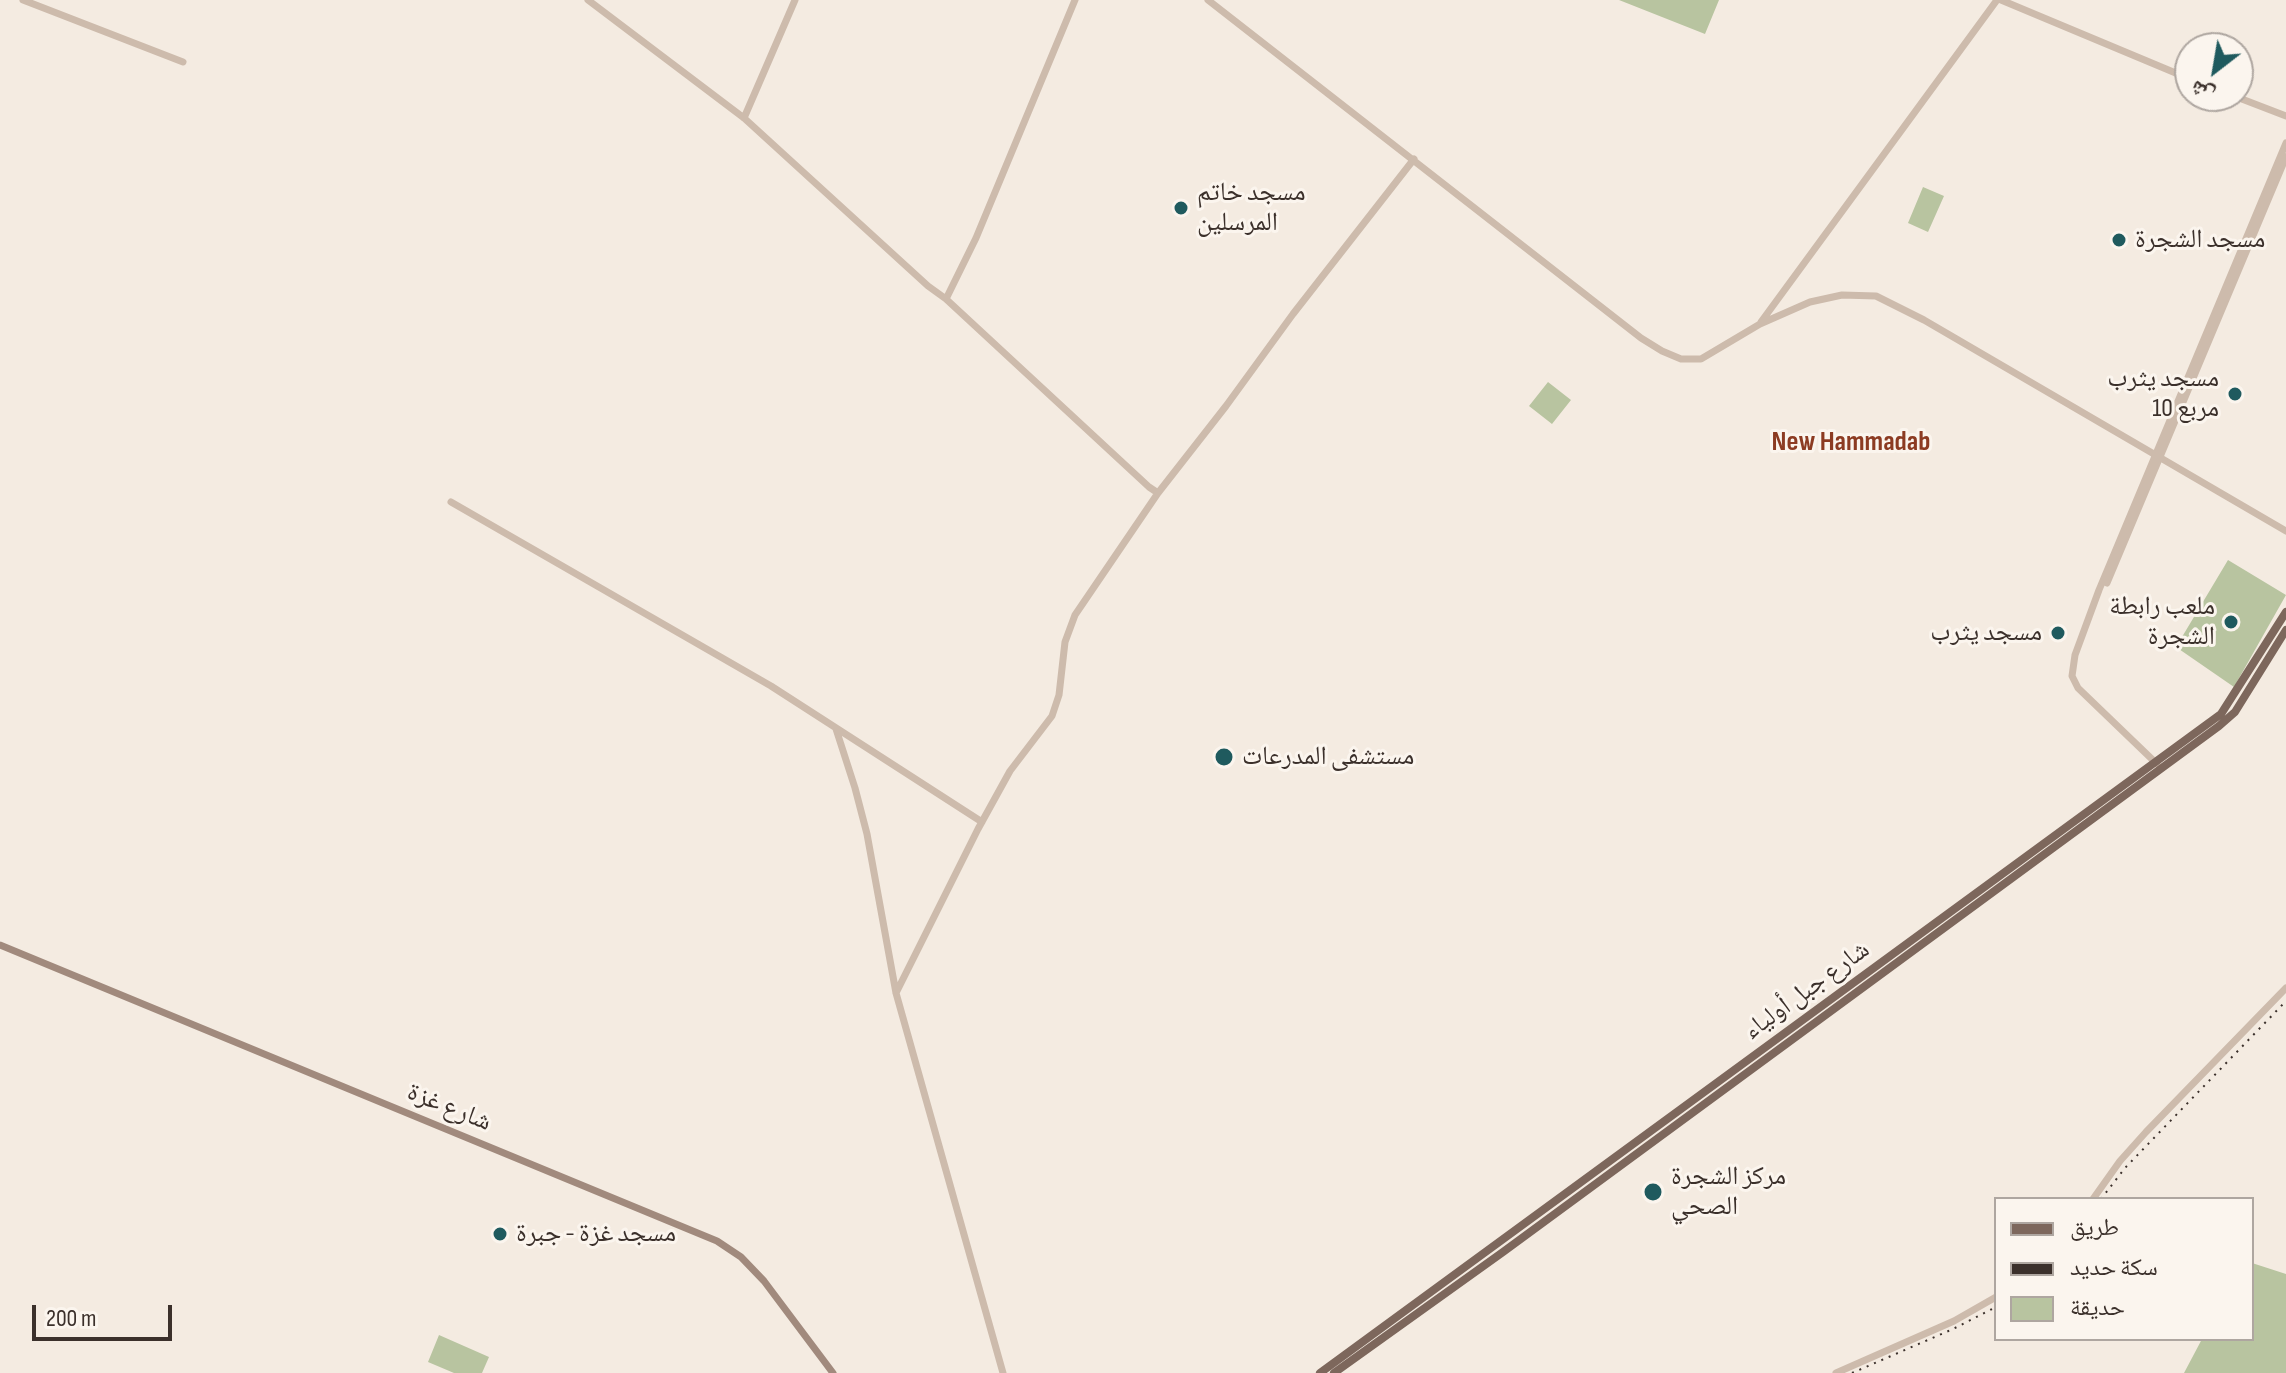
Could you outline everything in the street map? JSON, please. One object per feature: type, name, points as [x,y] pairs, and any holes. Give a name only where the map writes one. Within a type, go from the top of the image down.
[{"type":"main road","name":"شارع جبل أولياء","points":[[1320,1373],[2221,714],[2286,612]]},
{"type":"main road","name":"شارع جبل أولياء","points":[[1334,1373],[2233,714],[2286,630]]},
{"type":"main road","name":"شارع غزة","points":[[0,945],[717,1241],[741,1257],[764,1281],[833,1373]]},
{"type":"street","points":[[23,0],[183,62]]},
{"type":"street","points":[[588,0],[744,118],[1158,493]]},
{"type":"street","points":[[744,118],[795,0]]},
{"type":"street","points":[[946,299],[996,190],[1075,0]]},
{"type":"street","points":[[1208,0],[1641,338],[1662,351],[1681,359],[1701,359],[1760,324],[1810,302],[1864,294],[1881,297],[2286,531]]},
{"type":"street","points":[[1760,324],[1999,0],[2174,72]]},
{"type":"street","points":[[2254,104],[2286,116]]},
{"type":"street","points":[[2158,456],[2286,143]]},
{"type":"street","points":[[2161,769],[2083,694],[2072,676],[2075,655],[2286,157]]},
{"type":"street","points":[[896,993],[1010,771],[1031,740],[1048,722],[1056,706],[1065,642],[1075,615],[1158,493],[1414,159]]},
{"type":"street","points":[[451,502],[771,686],[982,822]]},
{"type":"street","points":[[836,729],[867,834],[896,993],[1003,1373]]},
{"type":"street","points":[[2094,1197],[2146,1132],[2286,988]]},
{"type":"street","points":[[1836,1373],[1954,1321],[1994,1298]]},
{"type":"green space","points":[[1619,0],[1719,0],[1705,34]]},
{"type":"green space","points":[[1923,187],[1944,196],[1928,232],[1908,223]]},
{"type":"green space","points":[[1548,382],[1571,400],[1552,424],[1529,406]]},
{"type":"green space","name":"ملعب رابطة الشجرة","points":[[2228,560],[2286,595],[2234,687],[2176,647]]},
{"type":"green space","points":[[2254,1264],[2286,1274],[2286,1373],[2184,1373],[2201,1341],[2254,1341]]},
{"type":"green space","points":[[439,1335],[489,1357],[482,1373],[454,1373],[428,1362]]},
{"type":"railway","points":[[2103,1197],[2125,1168],[2286,1001]]},
{"type":"railway","points":[[1852,1373],[1994,1308]]},
{"type":"place","name":"مسجد خاتم المرسلين","points":[[1181,208]]},
{"type":"place","name":"مسجد الشجرة","points":[[2119,240]]},
{"type":"place","name":"مسجد يثرب مربع 10","points":[[2235,394]]},
{"type":"place","name":"ملعب رابطة الشجرة","points":[[2231,622]]},
{"type":"place","name":"مسجد يثرب","points":[[2058,633]]},
{"type":"place","name":"مستشفى المدرعات","points":[[1224,757]]},
{"type":"place","name":"مركز الشجرة الصحي","points":[[1653,1192]]},
{"type":"place","name":"مسجد غزة - جبرة","points":[[500,1234]]},
{"type":"district","name":"New Hammadab","points":[[1851,443]]}]
